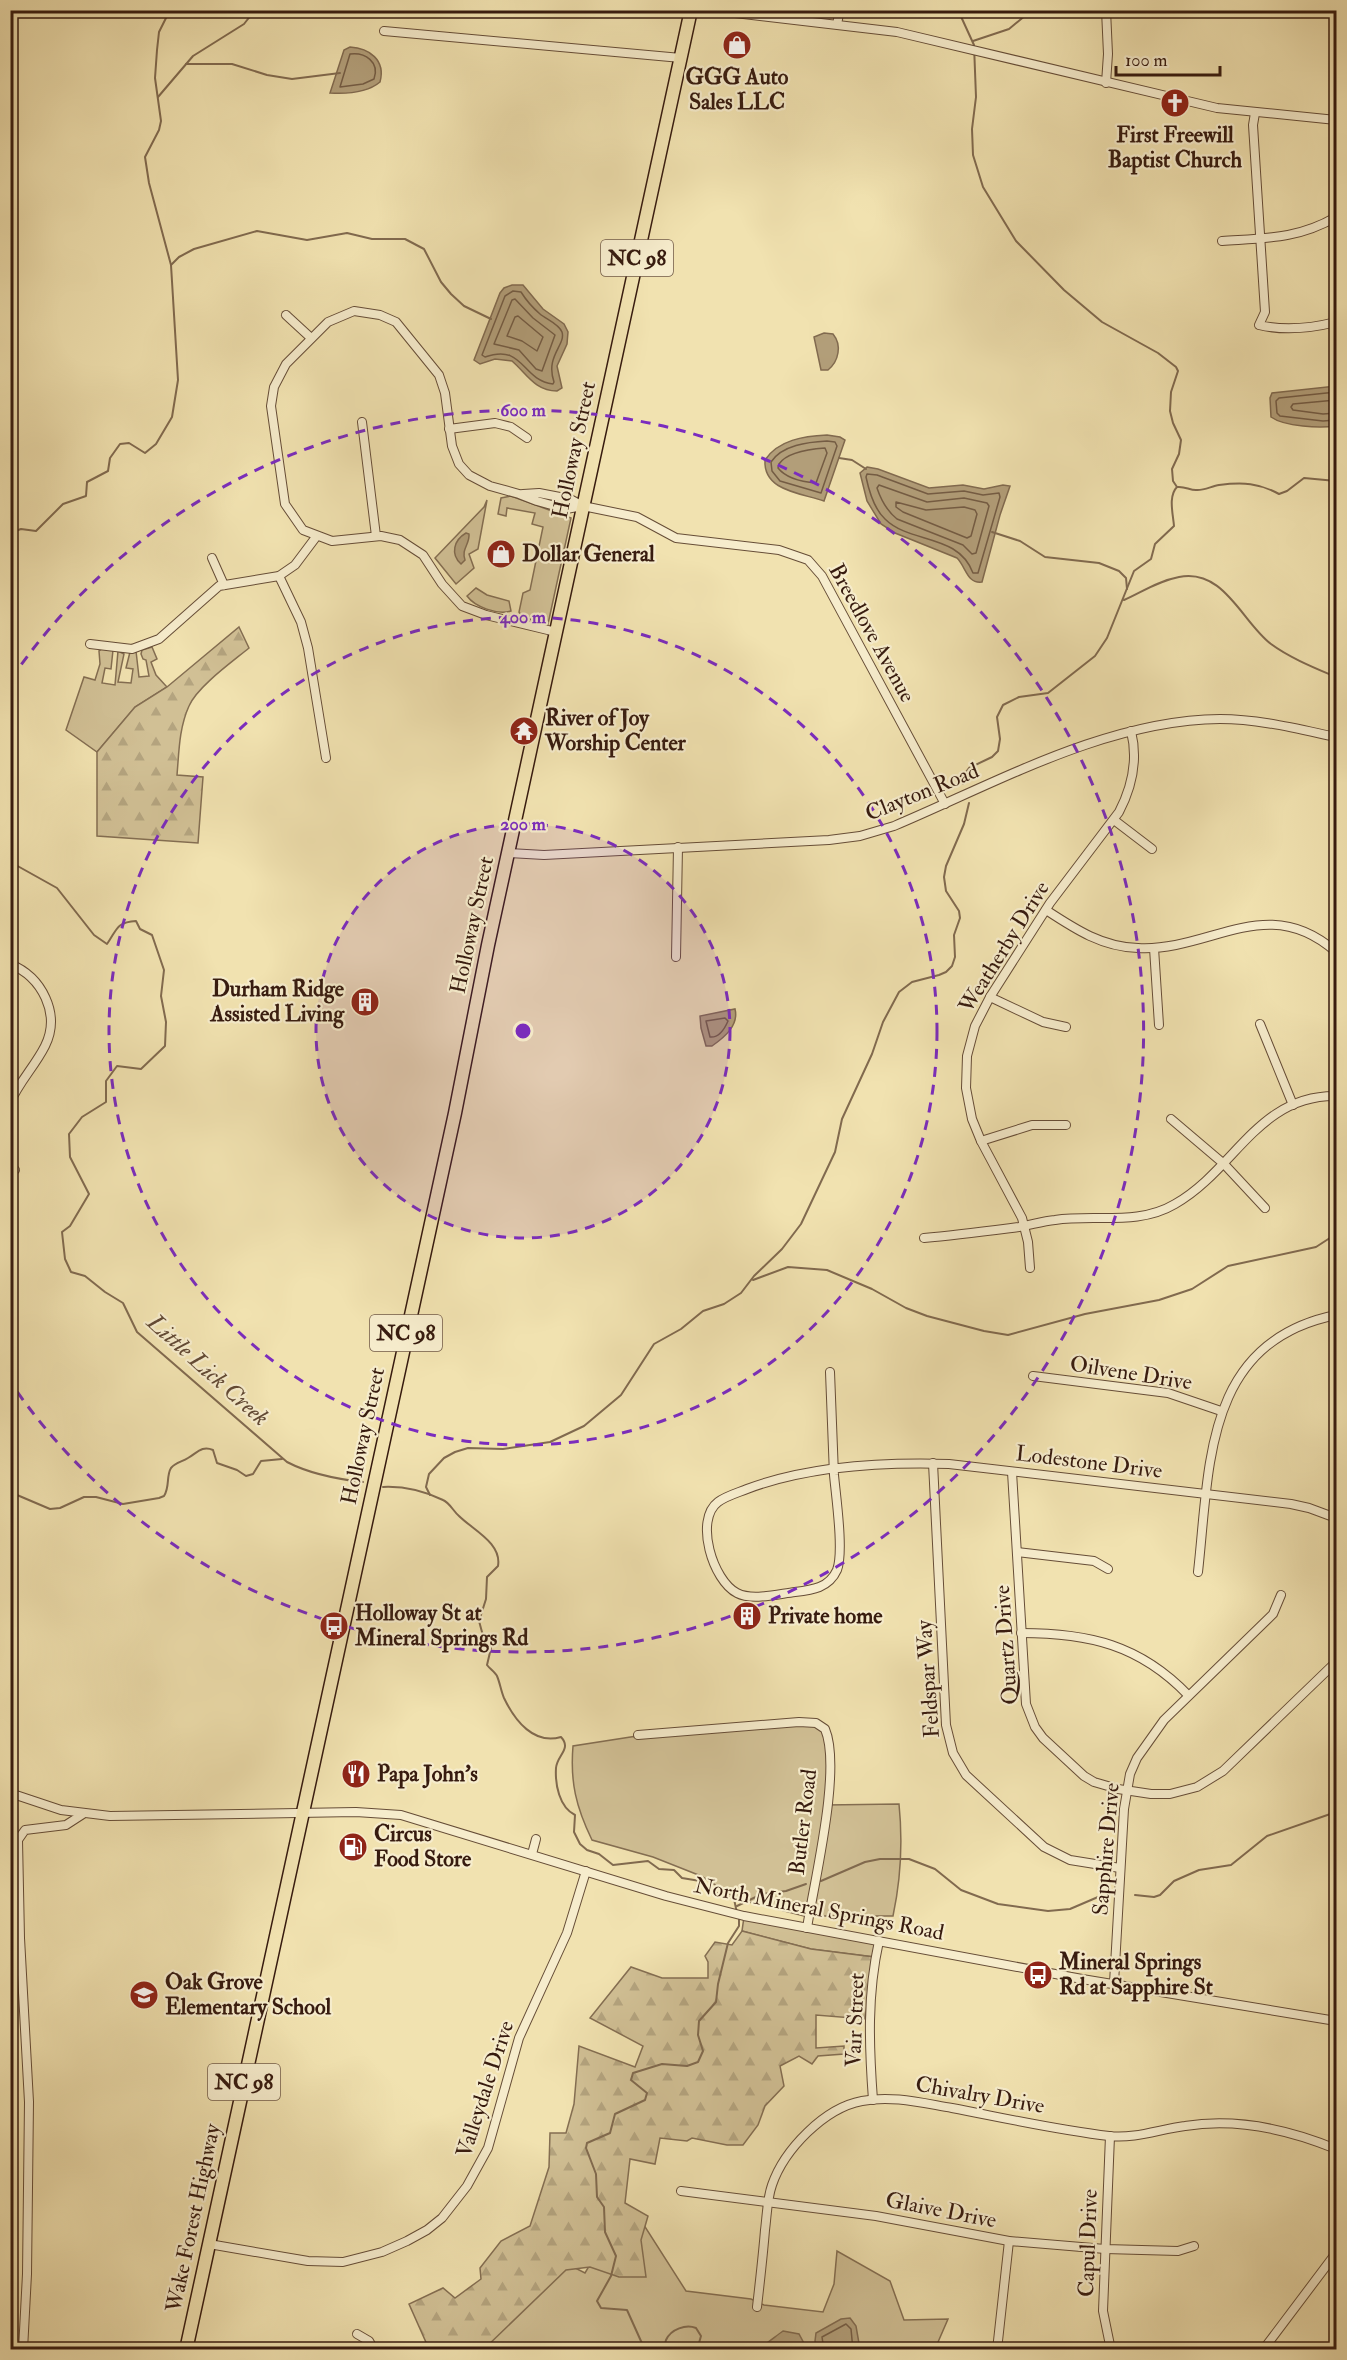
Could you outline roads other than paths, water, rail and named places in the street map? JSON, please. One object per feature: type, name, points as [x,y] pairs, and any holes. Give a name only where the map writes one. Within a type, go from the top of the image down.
[{"type":"highway","name":"Holloway Street","points":[[302,1814],[455,1113],[472,1019],[691,10]]},
{"type":"highway","name":"Wake Forest Highway","points":[[186,2349],[302,1814]]},
{"type":"street","points":[[710,10],[837,24],[925,38],[1217,108],[1336,120]]},
{"type":"street","points":[[837,24],[840,10]]},
{"type":"street","points":[[1106,10],[1106,83]]},
{"type":"street","points":[[384,31],[681,57]]},
{"type":"street","points":[[1255,113],[1253,125],[1265,312],[1259,326],[1278,329],[1336,322]]},
{"type":"street","points":[[1222,241],[1296,235],[1317,228],[1336,217]]},
{"type":"street","name":"Breedlove Avenue","points":[[316,537],[303,530],[285,504],[271,406],[274,387],[286,364],[328,322],[354,311],[380,315],[396,322],[439,375],[445,393],[449,429],[456,455],[459,464],[470,475],[490,486],[566,509],[583,506],[642,518],[676,538],[780,550],[807,560],[822,576],[945,804]]},
{"type":"street","points":[[286,315],[311,338]]},
{"type":"street","points":[[362,422],[376,536]]},
{"type":"street","points":[[449,429],[495,423],[511,427],[527,438]]},
{"type":"street","points":[[90,644],[132,649],[159,639],[219,586],[279,576],[296,565],[316,537],[332,541],[376,536],[400,540],[423,555],[444,586],[462,606],[486,615],[556,632]]},
{"type":"street","points":[[212,558],[224,585]]},
{"type":"street","points":[[279,576],[301,622],[308,648],[326,758]]},
{"type":"street","name":"Clayton Road","points":[[509,853],[542,855],[850,838],[894,826],[1080,747],[1131,731],[1185,721],[1231,720],[1274,724],[1336,737]]},
{"type":"street","name":"Weatherby Drive","points":[[1030,1268],[1025,1226],[1018,1206],[981,1141],[972,1119],[966,1088],[966,1073],[972,1034],[990,997],[1046,910],[1114,820],[1126,799],[1133,773],[1134,745],[1131,731]]},
{"type":"street","points":[[1114,820],[1152,849]]},
{"type":"street","points":[[676,957],[678,847]]},
{"type":"street","points":[[1046,910],[1076,930],[1106,943],[1138,948],[1185,943],[1239,927],[1267,924],[1308,933],[1336,952]]},
{"type":"street","points":[[1154,948],[1159,1025]]},
{"type":"street","points":[[10,964],[29,975],[43,992],[49,1006],[50,1020],[46,1044],[11,1099]]},
{"type":"street","points":[[990,997],[1043,1022],[1065,1027]]},
{"type":"street","points":[[1260,1024],[1293,1104]]},
{"type":"street","points":[[924,1238],[1025,1226],[1056,1219],[1126,1218],[1160,1211],[1186,1197],[1224,1164],[1258,1126],[1293,1104],[1318,1097],[1336,1096]]},
{"type":"street","points":[[1171,1119],[1224,1164],[1265,1208]]},
{"type":"street","points":[[981,1141],[1032,1125],[1066,1125]]},
{"type":"street","points":[[1198,1572],[1212,1447],[1221,1411],[1240,1375],[1273,1342],[1308,1323],[1336,1315]]},
{"type":"street","name":"Lodestone Drive","points":[[830,1372],[834,1469],[839,1554],[838,1567],[826,1584],[812,1590],[757,1596],[741,1595],[725,1585],[717,1571],[706,1534],[707,1517],[714,1506],[724,1498],[757,1485],[792,1475],[834,1469],[933,1463],[1302,1506],[1336,1518]]},
{"type":"street","name":"Oilvene Drive","points":[[1033,1376],[1168,1393],[1221,1411]]},
{"type":"street","name":"Feldspar Way","points":[[933,1463],[946,1725],[953,1754],[972,1784],[1044,1847],[1070,1860],[1120,1868]]},
{"type":"street","name":"Quartz Drive","points":[[1012,1472],[1023,1691],[1026,1704],[1035,1727],[1050,1747],[1094,1782],[1126,1791],[1151,1794],[1170,1794],[1205,1783],[1222,1771],[1336,1662]]},
{"type":"street","points":[[1017,1552],[1094,1561],[1108,1569]]},
{"type":"street","name":"Sapphire Drive","points":[[1114,1983],[1120,1868],[1126,1791],[1130,1774],[1146,1743],[1164,1720],[1273,1614],[1281,1596]]},
{"type":"street","points":[[1021,1633],[1085,1638],[1116,1646],[1154,1664],[1188,1695]]},
{"type":"street","name":"Butler Road","points":[[638,1735],[799,1722],[816,1723],[825,1729],[828,1747],[828,1795],[807,1929]]},
{"type":"street","name":"North Mineral Springs Road","points":[[10,1793],[61,1810],[83,1814],[162,1817],[356,1812],[392,1814],[730,1913],[807,1929],[1336,2021]]},
{"type":"street","points":[[23,2349],[27,2274],[29,2102],[20,1938],[18,1840],[25,1830],[66,1825],[83,1814]]},
{"type":"street","points":[[532,1854],[536,1839]]},
{"type":"street","name":"Valleydale Drive","points":[[209,2244],[308,2261],[343,2262],[366,2257],[407,2241],[428,2230],[442,2217],[468,2186],[488,2148],[519,2038],[567,1933],[586,1871]]},
{"type":"street","name":"Vair Street","points":[[873,2100],[868,2015],[879,1941]]},
{"type":"street","name":"Chivalry Drive","points":[[757,2307],[771,2186],[795,2145],[839,2110],[859,2102],[911,2100],[1110,2136],[1145,2134],[1206,2123],[1232,2124],[1298,2135],[1336,2149]]},
{"type":"street","name":"Capul Drive","points":[[1110,2136],[1103,2311],[1111,2349]]},
{"type":"street","name":"Glaive Drive","points":[[681,2191],[876,2216],[1009,2241],[1105,2249],[1178,2251],[1194,2246]]},
{"type":"street","points":[[997,2349],[1009,2241]]},
{"type":"street","points":[[1263,2349],[1336,2253]]},
{"type":"street","points":[[357,2334],[369,2341],[374,2349]]},
{"type":"water","points":[[350,47],[364,50],[374,57],[381,67],[380,82],[356,92],[330,93],[344,50]]},
{"type":"water","points":[[523,285],[543,309],[564,324],[568,332],[567,344],[557,366],[562,388],[557,391],[537,385],[512,361],[495,359],[480,364],[474,360],[500,293],[504,288]]},
{"type":"water","points":[[824,333],[833,334],[838,343],[837,358],[828,370],[821,370],[814,337]]},
{"type":"water","points":[[1336,386],[1336,426],[1294,425],[1271,417],[1272,393]]},
{"type":"water","points":[[827,435],[845,440],[824,501],[785,489],[770,478],[765,460],[770,453],[792,440]]},
{"type":"water","points":[[867,467],[929,488],[963,485],[984,489],[1010,486],[982,582],[970,578],[957,558],[895,533],[881,524],[867,501],[860,473]]},
{"type":"water","points":[[466,533],[469,534],[469,538],[464,553],[465,560],[461,564],[455,556],[455,547]]},
{"type":"water","points":[[735,1009],[735,1020],[730,1030],[712,1046],[706,1046],[700,1016]]},
{"type":"water","points":[[850,2318],[856,2326],[860,2349],[819,2349],[815,2341],[816,2333],[841,2319]]},
{"type":"water","points":[[783,2331],[799,2334],[807,2349],[756,2349],[767,2343]]},
{"type":"waterway","points":[[10,533],[21,529],[36,531],[63,504],[86,496],[87,482],[108,471],[110,458],[120,444],[129,443],[145,453],[156,444],[172,417],[178,380],[171,265],[149,183],[145,157],[159,130],[161,121],[155,78],[157,50],[159,32],[170,10]]},
{"type":"waterway","points":[[158,97],[193,56],[244,24],[255,10]]},
{"type":"waterway","points":[[958,10],[974,45],[976,97],[972,129],[973,155],[983,187],[1016,241],[1064,290],[1102,322],[1158,353],[1176,367],[1178,371],[1171,392],[1170,411],[1181,440],[1179,454],[1172,469],[1173,481],[1177,487]]},
{"type":"waterway","points":[[973,41],[1009,29],[1032,10]]},
{"type":"waterway","points":[[186,64],[232,64],[267,75],[292,79],[340,73]]},
{"type":"waterway","points":[[171,265],[179,257],[194,249],[257,231],[307,240],[347,233],[372,239],[405,239],[424,249],[441,282],[451,294],[464,306],[491,319]]},
{"type":"waterway","points":[[839,458],[852,460],[866,469]]},
{"type":"waterway","points":[[1177,487],[1199,490],[1219,485],[1243,484],[1258,486],[1279,494],[1304,478],[1336,481]]},
{"type":"waterway","points":[[963,784],[963,776],[969,768],[992,757],[998,751],[1000,739],[997,717],[1003,705],[1019,697],[1048,693],[1095,656],[1107,638],[1134,571],[1151,559],[1155,544],[1174,526],[1172,500],[1177,487]]},
{"type":"waterway","points":[[992,532],[1020,541],[1045,557],[1099,563],[1119,571],[1126,578],[1127,589]]},
{"type":"waterway","points":[[1124,600],[1171,579],[1195,576],[1220,588],[1271,644],[1294,658],[1336,677]]},
{"type":"waterway","points":[[430,1495],[426,1487],[429,1474],[444,1458],[455,1452],[468,1448],[503,1449],[550,1442],[584,1426],[621,1395],[654,1344],[681,1329],[703,1311],[724,1304],[741,1293],[754,1276],[782,1249],[801,1224],[835,1152],[842,1119],[872,1054],[883,1022],[899,992],[912,982],[939,975],[952,966],[955,957],[954,935],[960,918],[959,911],[946,891],[944,877],[946,866],[964,824],[969,803]]},
{"type":"waterway","name":"Little Lick Creek","points":[[10,859],[14,864],[57,888],[94,935],[107,944],[121,925],[136,921],[140,929],[152,935],[164,970],[161,996],[166,1022],[165,1046],[141,1069],[117,1066],[106,1081],[106,1102],[82,1117],[69,1134],[70,1157],[89,1194],[70,1226],[62,1232],[65,1259],[71,1272],[85,1276],[123,1303],[137,1332],[287,1462],[305,1470],[363,1482]]},
{"type":"waterway","points":[[753,1280],[788,1267],[827,1270],[927,1316],[1008,1335],[1085,1314],[1159,1300],[1192,1289],[1228,1266],[1316,1247],[1336,1234]]},
{"type":"waterway","points":[[10,1492],[50,1509],[60,1508],[84,1497],[96,1497],[123,1504],[164,1496],[171,1468],[203,1449],[213,1450],[217,1463],[246,1476],[253,1474],[261,1461],[282,1459]]},
{"type":"waterway","name":"Little Lick Creek","points":[[383,1487],[414,1490],[445,1501],[496,1550],[498,1566],[487,1577],[486,1599],[479,1621],[491,1648],[487,1665],[497,1676],[504,1698],[514,1715],[526,1729],[542,1738],[561,1737],[564,1741],[565,1749],[556,1768],[557,1788],[565,1807],[575,1815],[574,1832],[580,1844],[613,1865],[648,1861],[659,1869],[674,1870],[682,1878],[700,1881],[712,1891],[734,1899],[737,1913]]},
{"type":"waterway","points":[[1135,1895],[1154,1897],[1160,1895],[1174,1881],[1199,1870],[1231,1865],[1267,1836],[1336,1812]]},
{"type":"waterway","points":[[821,1881],[865,1862],[880,1859],[909,1859],[935,1869],[961,1890],[998,1904],[1048,1911],[1070,1909],[1105,1894]]},
{"type":"waterway","points":[[737,1906],[762,1894],[786,1891],[806,1884]]},
{"type":"waterway","name":"Little Lick Creek","points":[[645,2350],[627,2310],[601,2308],[597,2301],[611,2276],[616,2256],[605,2232],[604,2207],[597,2197],[596,2174],[586,2148],[587,2143],[610,2133],[615,2114],[645,2100],[647,2093],[631,2080],[633,2073],[662,2064],[687,2066],[698,2062],[703,2051],[698,2035],[699,2021],[716,2002],[728,1943],[739,1926],[739,1918]]},
{"type":"waterway","name":"Little Lick Creek","points":[[663,2350],[671,2333],[679,2328],[688,2327],[696,2328],[701,2336],[697,2350]]},
{"type":"place","name":"GGG Auto Sales LLC","points":[[737,45]]},
{"type":"place","name":"First Freewill Baptist Church","points":[[1175,103]]},
{"type":"place","name":"Dollar General","points":[[501,554]]},
{"type":"place","name":"River of Joy Worship Center","points":[[524,731]]},
{"type":"place","name":"Durham Ridge Assisted Living","points":[[365,1002]]},
{"type":"place","name":"Private home","points":[[747,1616]]},
{"type":"place","name":"Holloway St at Mineral Springs Rd","points":[[334,1626]]},
{"type":"place","name":"Papa John's","points":[[356,1774]]},
{"type":"place","name":"Circus Food Store","points":[[353,1847]]},
{"type":"place","name":"Mineral Springs Rd at Sapphire St","points":[[1038,1975]]},
{"type":"place","name":"Oak Grove Elementary School","points":[[144,1995]]}]
